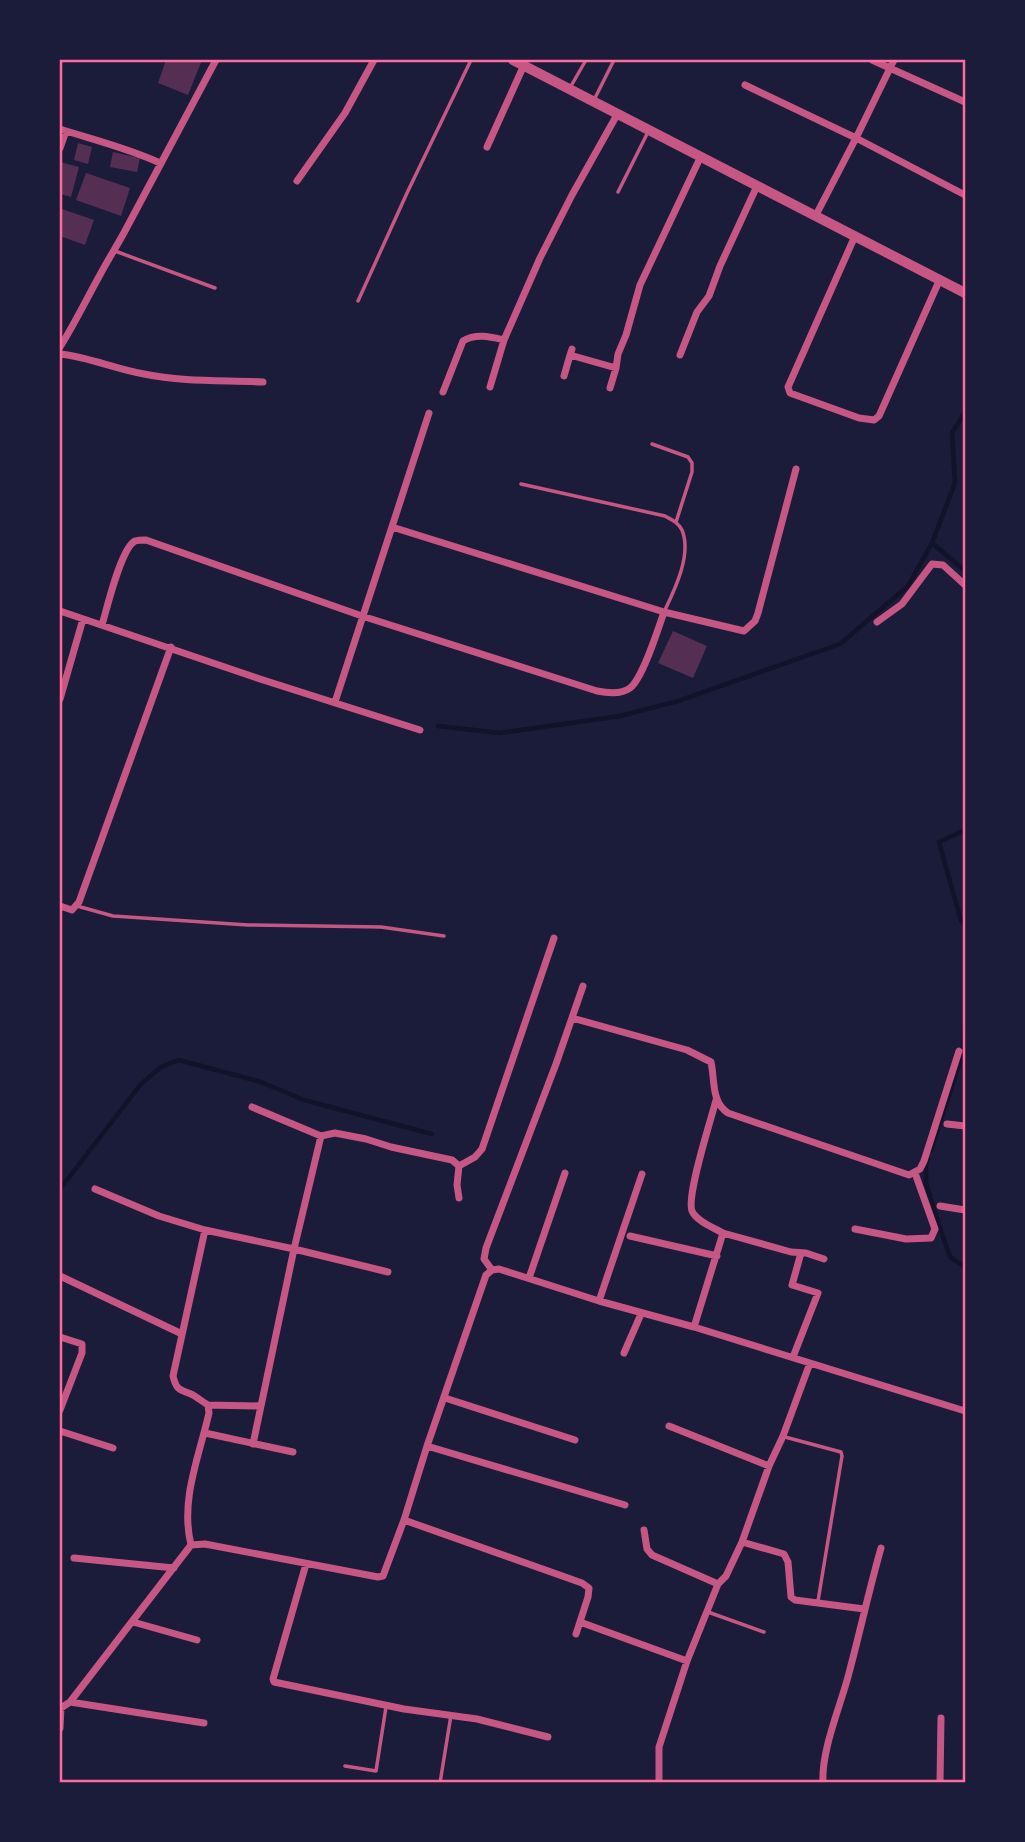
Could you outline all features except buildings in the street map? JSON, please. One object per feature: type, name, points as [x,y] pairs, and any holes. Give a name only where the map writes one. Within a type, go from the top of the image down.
[{"type":"street","points":[[60,347],[115,251],[216,60]]},
{"type":"street","points":[[297,181],[345,113],[374,60]]},
{"type":"street","points":[[513,60],[965,293]]},
{"type":"street","points":[[873,60],[892,64],[965,102]]},
{"type":"street","points":[[816,215],[892,64]]},
{"type":"street","points":[[486,147],[524,65]]},
{"type":"street","points":[[745,85],[856,138],[965,195]]},
{"type":"street","points":[[490,387],[504,341],[540,258],[618,113]]},
{"type":"street","points":[[61,143],[63,130],[141,154],[160,163]]},
{"type":"street","points":[[610,388],[640,285],[701,156]]},
{"type":"street","points":[[680,355],[697,312],[709,296],[757,186]]},
{"type":"street","points":[[855,236],[788,387],[789,393],[859,418],[874,419],[879,416],[940,279]]},
{"type":"street","points":[[443,392],[463,341],[476,336],[504,341]]},
{"type":"street","points":[[564,376],[571,352],[616,368]]},
{"type":"street","points":[[60,354],[79,356],[146,375],[263,382]]},
{"type":"street","points":[[334,702],[429,413]]},
{"type":"street","points":[[392,527],[664,612],[744,631],[758,613],[796,469]]},
{"type":"street","points":[[102,625],[120,564],[129,546],[136,540],[146,540],[362,616],[610,693],[629,689],[633,684],[648,658],[664,612]]},
{"type":"street","points":[[877,622],[902,604],[932,564],[943,565],[965,585]]},
{"type":"street","points":[[60,611],[420,730]]},
{"type":"street","points":[[60,699],[83,620]]},
{"type":"street","points":[[60,906],[72,910],[77,906],[171,647]]},
{"type":"street","points":[[459,1166],[475,1157],[482,1149],[554,938]]},
{"type":"street","points":[[492,1270],[484,1259],[486,1248],[583,986]]},
{"type":"street","points":[[572,1018],[651,1039],[703,1057],[711,1062],[717,1100],[720,1108],[728,1113],[909,1175],[915,1174],[924,1161],[959,1051]]},
{"type":"street","points":[[717,1100],[695,1178],[691,1210],[696,1217],[723,1233],[824,1259]]},
{"type":"street","points":[[252,1107],[321,1136],[335,1133],[366,1139],[452,1160],[459,1166]]},
{"type":"street","points":[[947,1124],[965,1126]]},
{"type":"street","points":[[253,1444],[321,1136]]},
{"type":"street","points":[[458,1198],[459,1166]]},
{"type":"street","points":[[529,1278],[565,1173]]},
{"type":"street","points":[[599,1301],[642,1174]]},
{"type":"street","points":[[855,1228],[906,1239],[931,1238],[935,1229],[915,1174]]},
{"type":"street","points":[[95,1189],[159,1216],[205,1230],[388,1272]]},
{"type":"street","points":[[940,1206],[965,1210]]},
{"type":"street","points":[[205,1230],[173,1376],[176,1386],[208,1405],[261,1406]]},
{"type":"street","points":[[694,1327],[723,1233]]},
{"type":"street","points":[[629,1236],[717,1256]]},
{"type":"street","points":[[793,1357],[818,1293],[792,1285],[801,1253]]},
{"type":"street","points":[[191,1545],[205,1544],[383,1576],[486,1275],[492,1270],[499,1269],[641,1314],[694,1327],[965,1411]]},
{"type":"street","points":[[60,1276],[182,1334]]},
{"type":"street","points":[[624,1353],[641,1314]]},
{"type":"street","points":[[60,1337],[82,1344],[82,1353],[60,1410]]},
{"type":"street","points":[[659,1783],[659,1748],[688,1661],[718,1584],[726,1576],[742,1542],[810,1363]]},
{"type":"street","points":[[445,1398],[575,1440]]},
{"type":"street","points":[[60,1728],[60,1708],[70,1702],[191,1545],[187,1508],[189,1491],[205,1433],[208,1405]]},
{"type":"street","points":[[669,1426],[769,1466]]},
{"type":"street","points":[[60,1431],[113,1448]]},
{"type":"street","points":[[205,1433],[293,1452]]},
{"type":"street","points":[[427,1446],[625,1505]]},
{"type":"street","points":[[404,1520],[582,1583],[589,1588],[588,1597],[576,1634]]},
{"type":"street","points":[[644,1530],[647,1549],[652,1555],[718,1584]]},
{"type":"street","points":[[742,1542],[784,1554],[788,1562],[791,1597],[795,1600],[864,1609]]},
{"type":"street","points":[[823,1783],[827,1751],[881,1548]]},
{"type":"street","points":[[74,1558],[174,1568]]},
{"type":"street","points":[[306,1564],[274,1682],[386,1705],[477,1719],[548,1737]]},
{"type":"street","points":[[133,1622],[197,1640]]},
{"type":"street","points":[[580,1622],[688,1661]]},
{"type":"street","points":[[70,1702],[204,1723]]},
{"type":"street","points":[[940,1783],[941,1718]]},
{"type":"lane","points":[[358,302],[471,60]]},
{"type":"lane","points":[[570,88],[586,60]]},
{"type":"lane","points":[[594,100],[614,60]]},
{"type":"lane","points":[[618,192],[650,129]]},
{"type":"lane","points":[[115,251],[215,288]]},
{"type":"lane","points":[[652,444],[688,457],[692,463],[692,472],[676,522]]},
{"type":"lane","points":[[521,484],[665,516],[676,522],[682,529],[684,554],[679,580],[664,612]]},
{"type":"lane","points":[[77,906],[113,916],[248,925],[381,927],[444,936]]},
{"type":"lane","points":[[783,1436],[841,1452],[842,1455],[818,1602]]},
{"type":"lane","points":[[706,1612],[764,1632]]},
{"type":"lane","points":[[345,1766],[376,1771],[386,1705]]},
{"type":"lane","points":[[440,1783],[451,1715]]},
{"type":"waterway","points":[[438,726],[500,733],[620,716],[678,701],[840,644],[908,586],[932,543],[955,483],[952,433],[965,412]]},
{"type":"waterway","points":[[932,543],[965,571]]},
{"type":"waterway","points":[[965,788],[965,794]]},
{"type":"waterway","points":[[965,830],[939,842],[961,921],[965,924]]},
{"type":"waterway","points":[[931,1150],[963,1052],[965,1027]]},
{"type":"waterway","points":[[60,1189],[141,1084],[161,1067],[179,1060],[261,1082],[304,1100],[432,1134]]},
{"type":"waterway","points":[[928,1158],[926,1183],[938,1222],[950,1257],[965,1267]]}]
